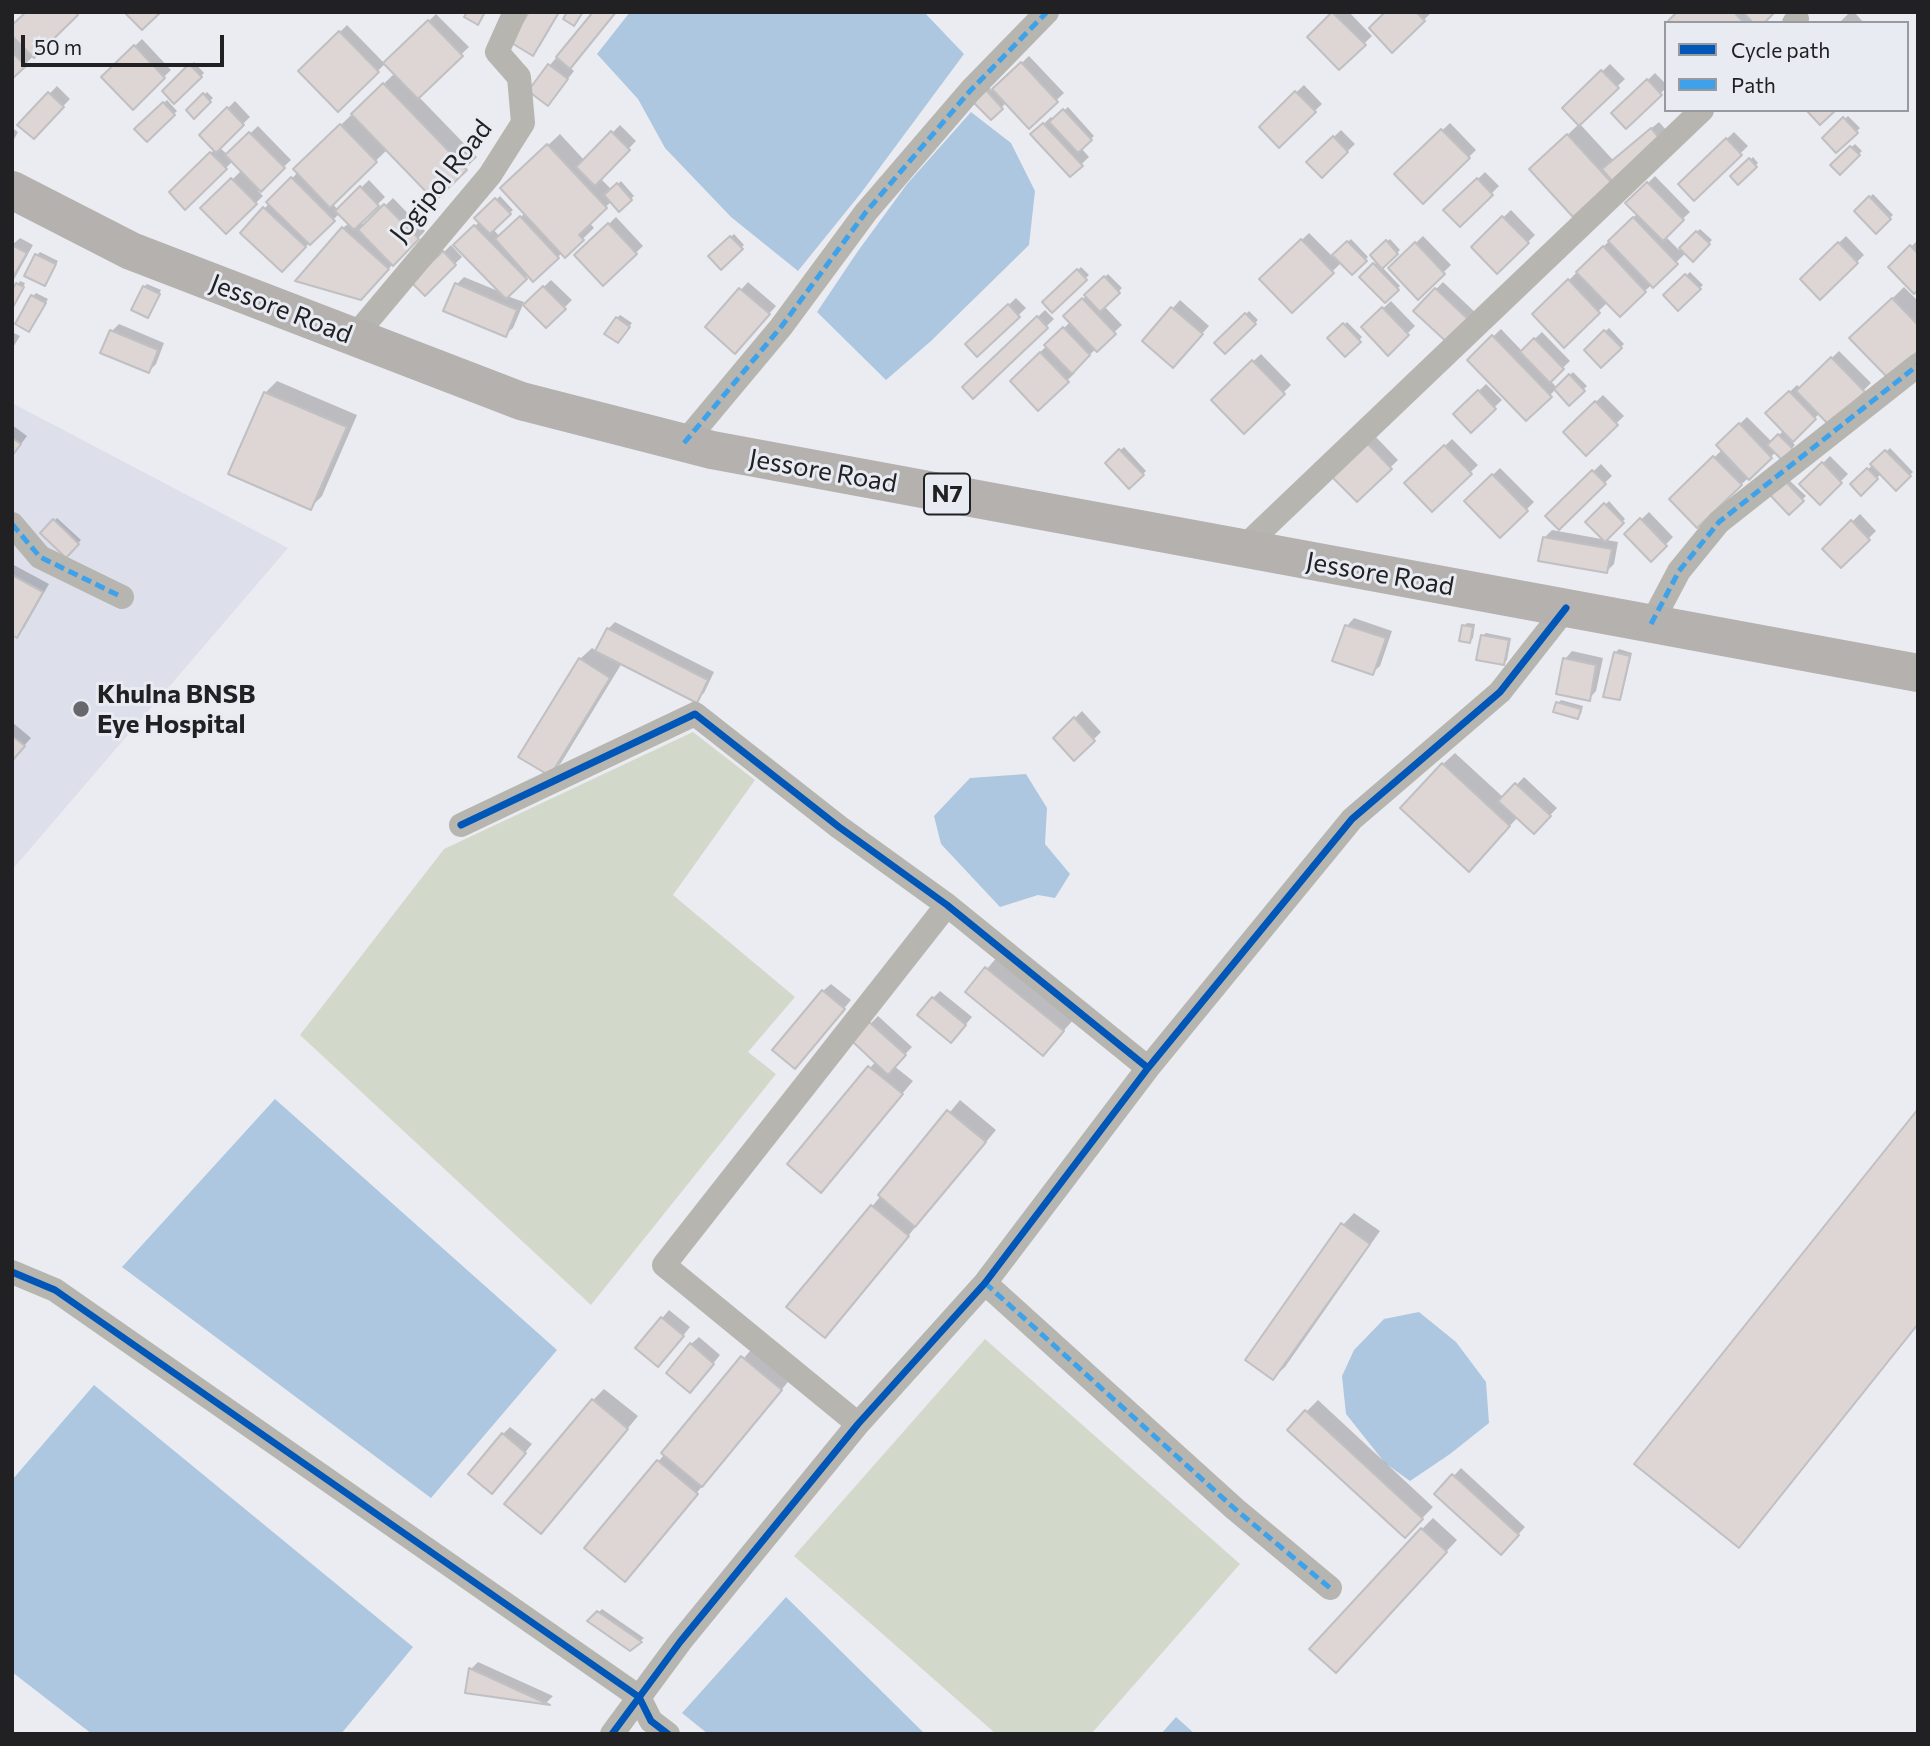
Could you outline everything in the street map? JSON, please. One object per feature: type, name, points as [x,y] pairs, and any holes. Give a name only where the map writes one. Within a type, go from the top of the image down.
[{"type":"highway","name":"Jessore Road","points":[[12,190],[131,251],[521,401],[684,443],[1918,673]]},
{"type":"street","name":"Jogipol Road","points":[[354,337],[490,175],[523,123],[519,77],[498,51],[515,12]]},
{"type":"street","points":[[684,443],[781,327],[866,212],[970,91],[1047,12]]},
{"type":"street","points":[[1243,548],[1700,112]]},
{"type":"street","points":[[1651,624],[1679,571],[1719,522],[1918,365]]},
{"type":"street","points":[[12,524],[40,557],[122,597]]},
{"type":"street","points":[[612,1734],[680,1642],[858,1424],[985,1283],[1147,1068],[1352,819],[1500,692],[1566,608]]},
{"type":"street","points":[[461,825],[695,714],[839,827],[947,905],[1147,1068]]},
{"type":"street","points":[[858,1424],[664,1265],[947,905]]},
{"type":"street","points":[[12,1272],[55,1290],[639,1697],[651,1721],[668,1734]]},
{"type":"street","points":[[985,1283],[1235,1509],[1330,1588]]},
{"type":"shaded area","name":"Khulna BNSB Eye Hospital","points":[[12,403],[288,548],[12,870]]},
{"type":"green space","points":[[693,732],[755,780],[673,895],[795,997],[748,1052],[776,1074],[591,1305],[300,1035],[444,849]]},
{"type":"green space","points":[[985,1339],[1240,1564],[1091,1734],[996,1734],[794,1556]]},
{"type":"water","points":[[630,12],[924,12],[964,54],[861,193],[798,271],[731,217],[665,148],[638,99],[597,54]]},
{"type":"water","points":[[971,112],[1011,143],[1035,191],[1029,245],[931,341],[886,380],[817,312],[907,184]]},
{"type":"water","points":[[1026,774],[1047,808],[1045,844],[1070,874],[1055,898],[1038,895],[1000,907],[941,844],[934,816],[970,778]]},
{"type":"water","points":[[275,1099],[557,1350],[431,1498],[122,1267]]},
{"type":"water","points":[[1419,1312],[1456,1342],[1486,1382],[1489,1423],[1410,1481],[1385,1463],[1346,1414],[1342,1376],[1354,1350],[1384,1319]]},
{"type":"water","points":[[94,1385],[413,1647],[341,1734],[92,1734],[12,1672],[12,1480]]},
{"type":"water","points":[[786,1597],[925,1734],[708,1734],[682,1713]]},
{"type":"water","points":[[1176,1717],[1195,1734],[1161,1734]]},
{"type":"building","points":[[26,12],[76,12],[78,15],[34,58],[12,36],[12,25]]},
{"type":"building","points":[[127,12],[161,12],[142,30]]},
{"type":"building","points":[[467,12],[485,12],[478,25],[464,17]]},
{"type":"building","points":[[529,12],[559,12],[533,56],[510,42]]},
{"type":"building","points":[[567,12],[583,12],[574,26],[563,19]]},
{"type":"building","points":[[593,12],[616,12],[570,69],[556,57]]},
{"type":"building","points":[[1332,12],[1366,45],[1339,70],[1307,37]]},
{"type":"building","points":[[1385,12],[1416,12],[1425,21],[1392,53],[1369,28]]},
{"type":"building","points":[[1677,12],[1734,12],[1742,21],[1668,21]]},
{"type":"building","points":[[1743,12],[1775,12],[1766,21],[1751,21]]},
{"type":"building","points":[[428,20],[463,56],[418,99],[383,63]]},
{"type":"building","points":[[339,31],[379,72],[338,112],[298,71]]},
{"type":"building","points":[[134,45],[165,78],[133,110],[101,77]]},
{"type":"building","points":[[12,52],[26,66],[12,79]]},
{"type":"building","points":[[1021,62],[1058,102],[1029,129],[992,89]]},
{"type":"building","points":[[189,64],[202,77],[174,104],[162,91]]},
{"type":"building","points":[[548,64],[568,79],[548,106],[528,91]]},
{"type":"building","points":[[1601,70],[1619,88],[1579,126],[1562,108]]},
{"type":"building","points":[[1647,79],[1662,95],[1626,129],[1611,113]]},
{"type":"building","points":[[383,83],[467,170],[435,201],[351,114]]},
{"type":"building","points":[[985,89],[1003,109],[991,120],[972,101]]},
{"type":"building","points":[[1295,91],[1316,112],[1279,148],[1259,127]]},
{"type":"building","points":[[48,92],[64,107],[34,139],[17,125]]},
{"type":"building","points":[[203,93],[211,102],[194,119],[186,110]]},
{"type":"building","points":[[163,102],[175,115],[147,142],[134,129]]},
{"type":"building","points":[[227,107],[244,125],[216,153],[199,135]]},
{"type":"building","points":[[1063,109],[1092,140],[1078,153],[1049,122]]},
{"type":"building","points":[[1808,112],[1834,112],[1820,125]]},
{"type":"building","points":[[1843,117],[1858,133],[1836,153],[1822,138]]},
{"type":"building","points":[[1043,123],[1083,166],[1070,177],[1030,134]]},
{"type":"building","points":[[340,124],[377,162],[330,208],[293,169]]},
{"type":"building","points":[[1651,128],[1661,140],[1612,181],[1602,169]]},
{"type":"building","points":[[1441,129],[1470,158],[1423,204],[1394,174]]},
{"type":"building","points":[[611,131],[630,150],[595,186],[576,167]]},
{"type":"building","points":[[249,132],[285,168],[261,192],[225,155]]},
{"type":"building","points":[[1567,134],[1611,182],[1573,217],[1529,169]]},
{"type":"building","points":[[1333,136],[1348,152],[1322,178],[1306,162]]},
{"type":"building","points":[[1726,138],[1742,155],[1694,201],[1678,184]]},
{"type":"building","points":[[547,144],[607,208],[579,235],[584,240],[565,258],[500,188]]},
{"type":"building","points":[[1850,146],[1860,155],[1840,175],[1830,165]]},
{"type":"building","points":[[210,152],[227,169],[185,210],[169,192]]},
{"type":"building","points":[[1749,158],[1757,167],[1738,185],[1730,176]]},
{"type":"building","points":[[291,177],[335,221],[310,245],[266,202]]},
{"type":"building","points":[[231,178],[257,204],[226,234],[200,208]]},
{"type":"building","points":[[1477,178],[1493,195],[1460,227],[1443,210]]},
{"type":"building","points":[[1647,182],[1684,220],[1663,241],[1625,203]]},
{"type":"building","points":[[617,183],[632,200],[619,212],[604,195]]},
{"type":"building","points":[[360,186],[379,206],[354,230],[335,211]]},
{"type":"building","points":[[1869,196],[1891,219],[1876,234],[1854,211]]},
{"type":"building","points":[[495,198],[511,214],[490,234],[474,218]]},
{"type":"building","points":[[384,204],[419,239],[393,266],[358,230]]},
{"type":"building","points":[[263,207],[306,247],[282,272],[240,233]]},
{"type":"building","points":[[520,216],[559,258],[533,282],[495,239]]},
{"type":"building","points":[[1502,216],[1529,243],[1497,274],[1471,247]]},
{"type":"building","points":[[1633,217],[1678,264],[1653,288],[1608,241]]},
{"type":"building","points":[[608,223],[637,254],[603,286],[574,255]]},
{"type":"building","points":[[474,225],[527,279],[506,299],[453,245]]},
{"type":"building","points":[[342,227],[389,269],[361,300],[295,281]]},
{"type":"building","points":[[1696,231],[1710,244],[1693,262],[1679,248]]},
{"type":"building","points":[[730,236],[743,249],[721,270],[708,256]]},
{"type":"building","points":[[1301,239],[1334,273],[1292,313],[1259,279]]},
{"type":"building","points":[[1386,240],[1398,254],[1382,269],[1370,255]]},
{"type":"building","points":[[1347,241],[1367,261],[1352,275],[1332,255]]},
{"type":"building","points":[[1415,242],[1445,274],[1418,300],[1388,268]]},
{"type":"building","points":[[1838,242],[1858,263],[1820,300],[1800,279]]},
{"type":"building","points":[[12,245],[27,253],[12,279]]},
{"type":"building","points":[[1910,245],[1918,254],[1918,290],[1914,294],[1888,267]]},
{"type":"building","points":[[1603,246],[1646,292],[1620,317],[1576,272]]},
{"type":"building","points":[[443,251],[456,265],[425,296],[411,282]]},
{"type":"building","points":[[35,254],[56,264],[45,286],[24,276]]},
{"type":"building","points":[[1373,263],[1399,290],[1385,303],[1359,277]]},
{"type":"building","points":[[1077,269],[1087,280],[1052,313],[1042,302]]},
{"type":"building","points":[[1685,274],[1701,289],[1678,311],[1663,295]]},
{"type":"building","points":[[1104,276],[1120,293],[1100,312],[1084,295]]},
{"type":"building","points":[[1568,279],[1600,313],[1564,348],[1532,314]]},
{"type":"building","points":[[16,283],[24,287],[12,309],[12,290]]},
{"type":"building","points":[[455,283],[517,310],[506,337],[443,311]]},
{"type":"building","points":[[143,286],[160,294],[148,318],[131,310]]},
{"type":"building","points":[[543,286],[566,309],[546,328],[523,305]]},
{"type":"building","points":[[739,288],[770,314],[735,354],[705,327]]},
{"type":"building","points":[[1435,288],[1472,323],[1451,346],[1413,311]]},
{"type":"building","points":[[31,295],[46,303],[29,332],[15,324]]},
{"type":"building","points":[[1082,298],[1116,334],[1097,352],[1063,316]]},
{"type":"building","points":[[1892,298],[1918,325],[1918,351],[1889,379],[1849,338]]},
{"type":"building","points":[[1008,304],[1020,317],[977,357],[965,344]]},
{"type":"building","points":[[1171,307],[1203,334],[1173,368],[1142,341]]},
{"type":"building","points":[[1382,307],[1409,335],[1388,356],[1361,327]]},
{"type":"building","points":[[1245,313],[1256,324],[1225,354],[1214,343]]},
{"type":"building","points":[[1037,316],[1048,328],[973,399],[962,387]]},
{"type":"building","points":[[616,317],[630,327],[618,343],[604,334]]},
{"type":"building","points":[[1343,323],[1361,342],[1345,357],[1327,338]]},
{"type":"building","points":[[1063,327],[1090,355],[1072,374],[1044,345]]},
{"type":"building","points":[[110,330],[158,350],[149,373],[100,353]]},
{"type":"building","points":[[1604,330],[1622,348],[1601,368],[1584,350]]},
{"type":"building","points":[[1492,335],[1552,397],[1526,421],[1467,360]]},
{"type":"building","points":[[1534,338],[1564,369],[1550,383],[1520,352]]},
{"type":"building","points":[[1040,352],[1069,382],[1038,411],[1010,381]]},
{"type":"building","points":[[1831,357],[1865,392],[1830,426],[1796,391]]},
{"type":"building","points":[[1252,360],[1285,394],[1244,434],[1211,400]]},
{"type":"building","points":[[1569,374],[1585,391],[1569,406],[1554,389]]},
{"type":"building","points":[[1478,390],[1496,409],[1471,433],[1453,414]]},
{"type":"building","points":[[1789,391],[1816,419],[1793,442],[1765,413]]},
{"type":"building","points":[[264,392],[347,427],[311,510],[228,474]]},
{"type":"building","points":[[1595,401],[1618,425],[1586,456],[1563,432]]},
{"type":"building","points":[[1739,423],[1772,458],[1749,480],[1716,445]]},
{"type":"building","points":[[1778,434],[1793,449],[1782,460],[1767,445]]},
{"type":"building","points":[[12,438],[21,444],[12,456]]},
{"type":"building","points":[[1364,440],[1392,469],[1357,502],[1329,474]]},
{"type":"building","points":[[1444,445],[1472,474],[1432,512],[1404,483]]},
{"type":"building","points":[[1119,449],[1144,475],[1129,489],[1105,463]]},
{"type":"building","points":[[1885,450],[1911,476],[1896,491],[1870,464]]},
{"type":"building","points":[[1713,456],[1742,485],[1697,528],[1669,499]]},
{"type":"building","points":[[1822,462],[1842,483],[1820,505],[1799,484]]},
{"type":"building","points":[[1867,468],[1878,479],[1861,496],[1850,484]]},
{"type":"building","points":[[1592,470],[1606,484],[1559,530],[1545,516]]},
{"type":"building","points":[[1492,474],[1528,511],[1500,538],[1464,501]]},
{"type":"building","points":[[1784,480],[1804,501],[1789,515],[1770,495]]},
{"type":"building","points":[[1604,503],[1624,523],[1605,542],[1585,522]]},
{"type":"building","points":[[1640,518],[1667,546],[1651,562],[1624,534]]},
{"type":"building","points":[[53,519],[79,544],[66,558],[40,533]]},
{"type":"building","points":[[1851,520],[1870,540],[1841,568],[1822,549]]},
{"type":"building","points":[[1543,537],[1612,549],[1607,573],[1538,561]]},
{"type":"building","points":[[12,575],[43,592],[17,638],[12,635]]},
{"type":"building","points":[[1345,625],[1386,638],[1373,675],[1332,661]]},
{"type":"building","points":[[1462,625],[1473,627],[1470,643],[1459,641]]},
{"type":"building","points":[[607,628],[708,680],[697,703],[595,651]]},
{"type":"building","points":[[1481,635],[1509,640],[1504,665],[1476,660]]},
{"type":"building","points":[[1614,652],[1630,656],[1620,700],[1603,697]]},
{"type":"building","points":[[579,658],[610,678],[550,776],[518,757]]},
{"type":"building","points":[[1563,658],[1596,665],[1590,701],[1556,694]]},
{"type":"building","points":[[1556,702],[1581,709],[1578,719],[1553,712]]},
{"type":"building","points":[[1074,717],[1095,741],[1074,761],[1053,738]]},
{"type":"building","points":[[12,736],[25,746],[12,761]]},
{"type":"building","points":[[1442,763],[1510,826],[1469,872],[1400,808]]},
{"type":"building","points":[[1515,783],[1551,816],[1534,834],[1498,801]]},
{"type":"building","points":[[985,967],[1064,1031],[1043,1056],[965,992]]},
{"type":"building","points":[[822,990],[845,1009],[795,1069],[772,1050]]},
{"type":"building","points":[[932,997],[966,1025],[951,1043],[917,1015]]},
{"type":"building","points":[[869,1022],[906,1055],[888,1075],[852,1041]]},
{"type":"building","points":[[868,1066],[903,1094],[821,1193],[787,1164]]},
{"type":"building","points":[[1918,1109],[1918,1324],[1739,1548],[1634,1464]]},
{"type":"building","points":[[947,1110],[986,1142],[915,1227],[878,1195]]},
{"type":"building","points":[[871,1205],[909,1236],[825,1338],[786,1307]]},
{"type":"building","points":[[1341,1223],[1370,1244],[1273,1380],[1245,1360]]},
{"type":"building","points":[[661,1317],[684,1336],[658,1367],[635,1348]]},
{"type":"building","points":[[690,1343],[714,1364],[690,1393],[666,1373]]},
{"type":"building","points":[[741,1356],[782,1390],[702,1487],[661,1453]]},
{"type":"building","points":[[592,1399],[628,1429],[541,1534],[504,1504]]},
{"type":"building","points":[[1305,1410],[1423,1519],[1405,1538],[1287,1430]]},
{"type":"building","points":[[502,1433],[526,1453],[492,1494],[468,1474]]},
{"type":"building","points":[[657,1460],[698,1494],[625,1582],[584,1548]]},
{"type":"building","points":[[1452,1474],[1519,1535],[1501,1555],[1434,1494]]},
{"type":"building","points":[[1421,1528],[1447,1552],[1336,1673],[1309,1649]]},
{"type":"building","points":[[597,1611],[642,1642],[630,1651],[587,1621]]},
{"type":"building","points":[[469,1668],[550,1705],[465,1693]]},
{"type":"marked path","points":[[684,443],[781,327],[866,212],[970,91],[1047,12]]},
{"type":"marked path","points":[[1651,624],[1679,571],[1719,522],[1918,365]]},
{"type":"marked path","points":[[12,524],[40,557],[122,597]]},
{"type":"marked path","points":[[985,1283],[1235,1509],[1330,1588]]},
{"type":"cycle path","points":[[612,1734],[680,1642],[858,1424],[985,1283],[1148,1068],[1352,819],[1500,692],[1566,608]]},
{"type":"cycle path","points":[[461,825],[695,714],[839,827],[947,905],[1148,1068]]},
{"type":"cycle path","points":[[12,1272],[55,1290],[639,1697],[651,1721],[668,1734]]},
{"type":"place","name":"Khulna BNSB Eye Hospital","points":[[81,709]]}]
